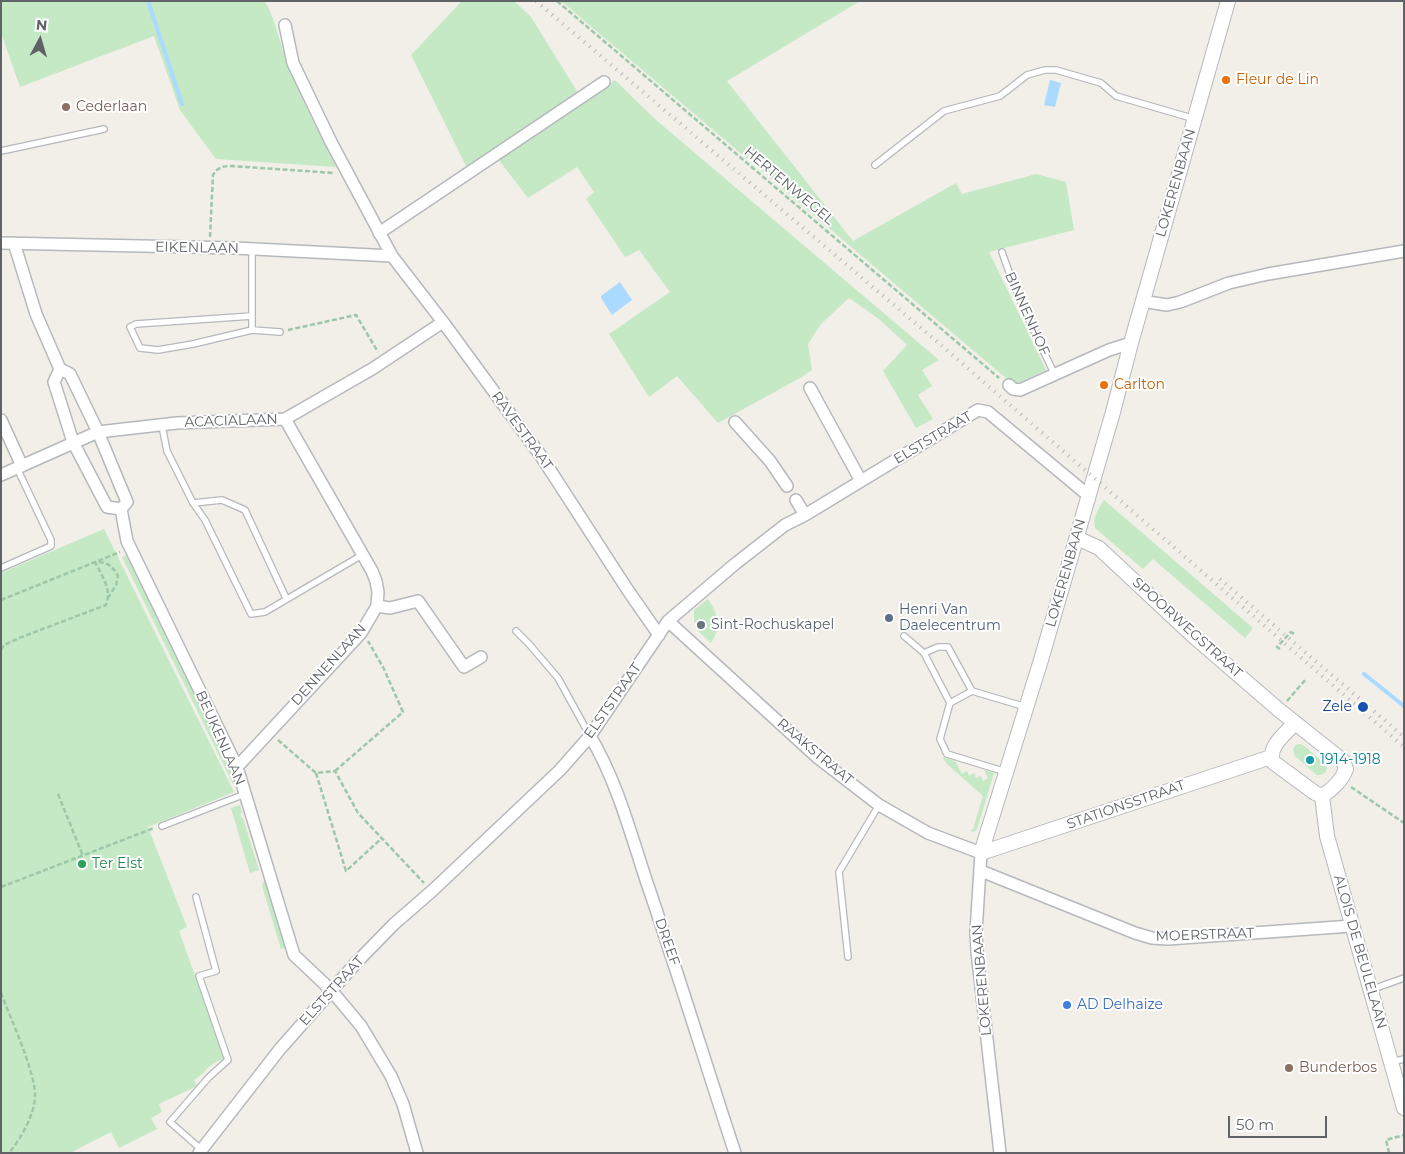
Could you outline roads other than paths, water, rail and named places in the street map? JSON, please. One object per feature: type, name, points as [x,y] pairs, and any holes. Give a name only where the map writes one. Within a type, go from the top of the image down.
[{"type":"street","name":"LOKERENBAAN","points":[[1000,1153],[977,952],[976,932],[982,854],[1077,538],[1228,1]]},
{"type":"street","name":"RAVESTRAAT","points":[[284,25],[293,63],[348,174],[392,256],[541,456],[659,635]]},
{"type":"street","points":[[379,232],[604,82]]},
{"type":"street","name":"EIKENLAAN","points":[[1,243],[252,249],[392,256]]},
{"type":"street","name":"BEUKENLAAN","points":[[14,244],[36,314],[60,369],[70,374],[98,432],[127,502],[120,509],[127,541],[237,768],[294,955],[331,990],[361,1026],[391,1076],[403,1104],[417,1153]]},
{"type":"street","points":[[1142,302],[1167,304],[1180,302],[1229,283],[1268,274],[1404,251]]},
{"type":"street","name":"ACACIALAAN","points":[[1,475],[98,432],[196,422],[285,419],[372,370],[443,322]]},
{"type":"street","points":[[1009,385],[1013,389],[1020,390],[1109,350],[1131,343]]},
{"type":"street","points":[[60,369],[54,382],[73,442],[107,507],[120,509]]},
{"type":"street","points":[[810,388],[861,481]]},
{"type":"street","name":"ELSTSTRAAT","points":[[202,1152],[280,1049],[331,990],[394,924],[432,891],[560,770],[590,736],[668,621],[735,564],[785,525],[805,515],[978,410],[988,412],[1088,496]]},
{"type":"street","points":[[285,419],[376,580],[378,606],[390,608],[418,601],[464,667],[481,657]]},
{"type":"street","points":[[1,420],[19,467]]},
{"type":"street","points":[[735,422],[770,461],[787,486]]},
{"type":"street","points":[[796,500],[805,515]]},
{"type":"street","name":"SPOORWEGSTRAAT","points":[[1077,538],[1099,548],[1191,634],[1279,710],[1343,761],[1346,769],[1330,791],[1322,796]]},
{"type":"street","name":"DENNENLAAN","points":[[237,768],[362,631],[378,606]]},
{"type":"street","name":"RAAKSTRAAT","points":[[668,621],[818,758],[879,805],[928,833],[982,854]]},
{"type":"street","points":[[1295,723],[1272,750],[1271,757],[1273,762],[1315,793],[1322,796]]},
{"type":"street","name":"DREEF","points":[[590,736],[602,755],[618,798],[678,975],[735,1153]]},
{"type":"street","name":"STATIONSSTRAAT","points":[[982,854],[1271,757]]},
{"type":"street","name":"ALOIS DE BEULELAAN","points":[[1322,796],[1327,836],[1370,990],[1397,1060],[1404,1108]]},
{"type":"street","name":"MOERSTRAAT","points":[[981,871],[1135,933],[1152,938],[1168,939],[1352,926]]},
{"type":"lane","points":[[875,165],[944,111],[1000,96],[1027,75],[1045,70],[1056,70],[1101,83],[1116,96],[1195,119]]},
{"type":"lane","points":[[1,151],[104,129]]},
{"type":"lane","points":[[252,249],[252,330]]},
{"type":"lane","name":"BINNENHOF","points":[[1002,252],[1011,280],[1029,322],[1055,375]]},
{"type":"lane","points":[[252,316],[136,324],[130,328],[140,348],[158,350],[252,330],[280,332]]},
{"type":"lane","points":[[162,426],[167,451],[193,503],[205,520],[250,614],[265,612],[362,555]]},
{"type":"lane","points":[[1,568],[51,546],[51,540],[19,467]]},
{"type":"lane","points":[[193,503],[222,500],[245,510],[286,598]]},
{"type":"lane","points":[[516,631],[530,644],[558,678],[590,736]]},
{"type":"lane","points":[[904,636],[918,650],[924,653],[950,703],[940,739],[947,754],[1006,772]]},
{"type":"lane","points":[[924,653],[938,647],[948,646],[972,691]]},
{"type":"lane","points":[[950,703],[972,691],[1026,707]]},
{"type":"lane","points":[[162,826],[245,794]]},
{"type":"lane","points":[[848,957],[840,872],[879,805]]},
{"type":"lane","points":[[196,897],[216,971],[199,976],[228,1060],[203,1083],[170,1122],[202,1152]]},
{"type":"lane","points":[[1370,990],[1404,978]]},
{"type":"water","points":[[1050,80],[1061,83],[1055,107],[1044,105]]},
{"type":"water","points":[[620,282],[632,300],[612,315],[601,296]]},
{"type":"waterway","points":[[148,1],[182,104]]},
{"type":"waterway","points":[[1364,674],[1404,706]]},
{"type":"railway","points":[[536,1],[941,345],[1404,747]]},
{"type":"railway","points":[[1220,579],[1404,737]]},
{"type":"place","name":"Fleur de Lin","points":[[1226,80]]},
{"type":"place","name":"Cederlaan","points":[[66,107]]},
{"type":"place","name":"Carlton","points":[[1104,385]]},
{"type":"place","name":"Henri Van Daelecentrum","points":[[889,618]]},
{"type":"place","name":"Sint-Rochuskapel","points":[[701,625]]},
{"type":"place","name":"Zele","points":[[1363,707]]},
{"type":"place","name":"1914-1918","points":[[1310,760]]},
{"type":"place","name":"Ter Elst","points":[[82,864]]},
{"type":"place","name":"AD Delhaize","points":[[1067,1005]]},
{"type":"place","name":"Bunderbos","points":[[1289,1068]]}]
